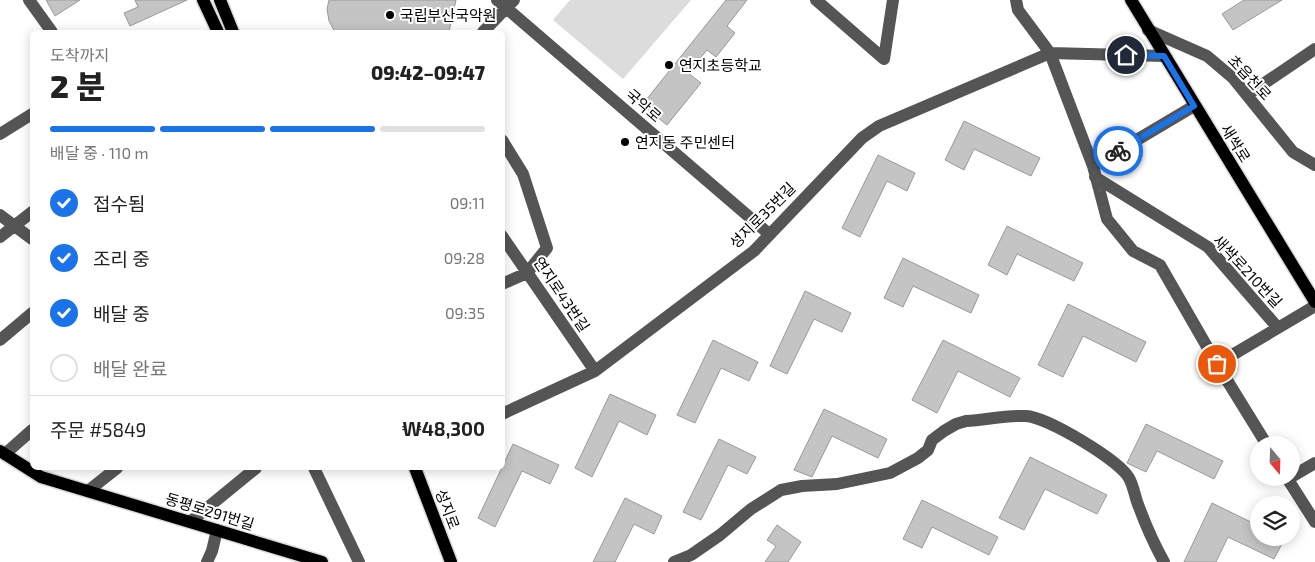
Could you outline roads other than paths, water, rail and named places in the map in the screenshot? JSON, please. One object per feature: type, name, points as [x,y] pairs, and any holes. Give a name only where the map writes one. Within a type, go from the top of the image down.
[{"type":"main road","points":[[203,0],[217,30]]},
{"type":"main road","points":[[220,0],[232,30]]},
{"type":"main road","name":"새싹로","points":[[1131,0],[1315,304]]},
{"type":"main road","name":"동평로291번길","points":[[2,453],[41,477],[322,562]]},
{"type":"main road","name":"성지로","points":[[416,470],[451,562]]},
{"type":"street","points":[[29,0],[51,30]]},
{"type":"street","points":[[816,0],[884,59],[893,0]]},
{"type":"street","points":[[1016,0],[1018,10],[1050,53],[1094,172],[1107,219],[1133,251],[1160,265],[1261,436]]},
{"type":"street","points":[[485,30],[506,3]]},
{"type":"street","name":"국악로","points":[[506,3],[769,234]]},
{"type":"street","name":"초읍천로","points":[[1148,30],[1207,56],[1233,78],[1293,152],[1315,165]]},
{"type":"street","points":[[1247,95],[1315,50]]},
{"type":"street","points":[[1050,53],[1164,56]]},
{"type":"street","name":"성지로35번길","points":[[505,413],[595,371],[754,250],[862,138],[879,126],[1050,53]]},
{"type":"street","points":[[1094,172],[1194,106]]},
{"type":"street","points":[[0,134],[30,115]]},
{"type":"street","points":[[505,145],[523,174],[546,248],[527,273],[505,283]]},
{"type":"street","name":"새싹로210번길","points":[[1094,172],[1208,247],[1278,328]]},
{"type":"street","points":[[0,237],[30,214]]},
{"type":"street","points":[[0,215],[30,238]]},
{"type":"street","name":"연지로43번길","points":[[505,240],[595,371]]},
{"type":"street","name":"새싹로210번길","points":[[1217,364],[1315,304]]},
{"type":"street","points":[[0,340],[30,315]]},
{"type":"street","points":[[674,562],[691,555],[720,535],[751,509],[781,490],[802,486],[837,484],[890,473],[918,458],[928,450],[932,440],[956,424],[966,421],[1027,416],[1042,419],[1063,430],[1124,471],[1130,480],[1148,530],[1164,562]]},
{"type":"street","points":[[2,453],[30,432]]},
{"type":"street","points":[[1300,472],[1315,463]]},
{"type":"street","points":[[88,491],[114,470]]},
{"type":"street","points":[[190,522],[254,470]]},
{"type":"street","points":[[315,470],[359,562]]},
{"type":"street","points":[[1294,486],[1315,522]]},
{"type":"street","points":[[207,562],[212,552],[217,530]]},
{"type":"place","name":"국립부산국악원","points":[[390,15]]},
{"type":"place","name":"연지초등학교","points":[[669,65]]},
{"type":"place","name":"연지동 주민센터","points":[[625,142]]}]
